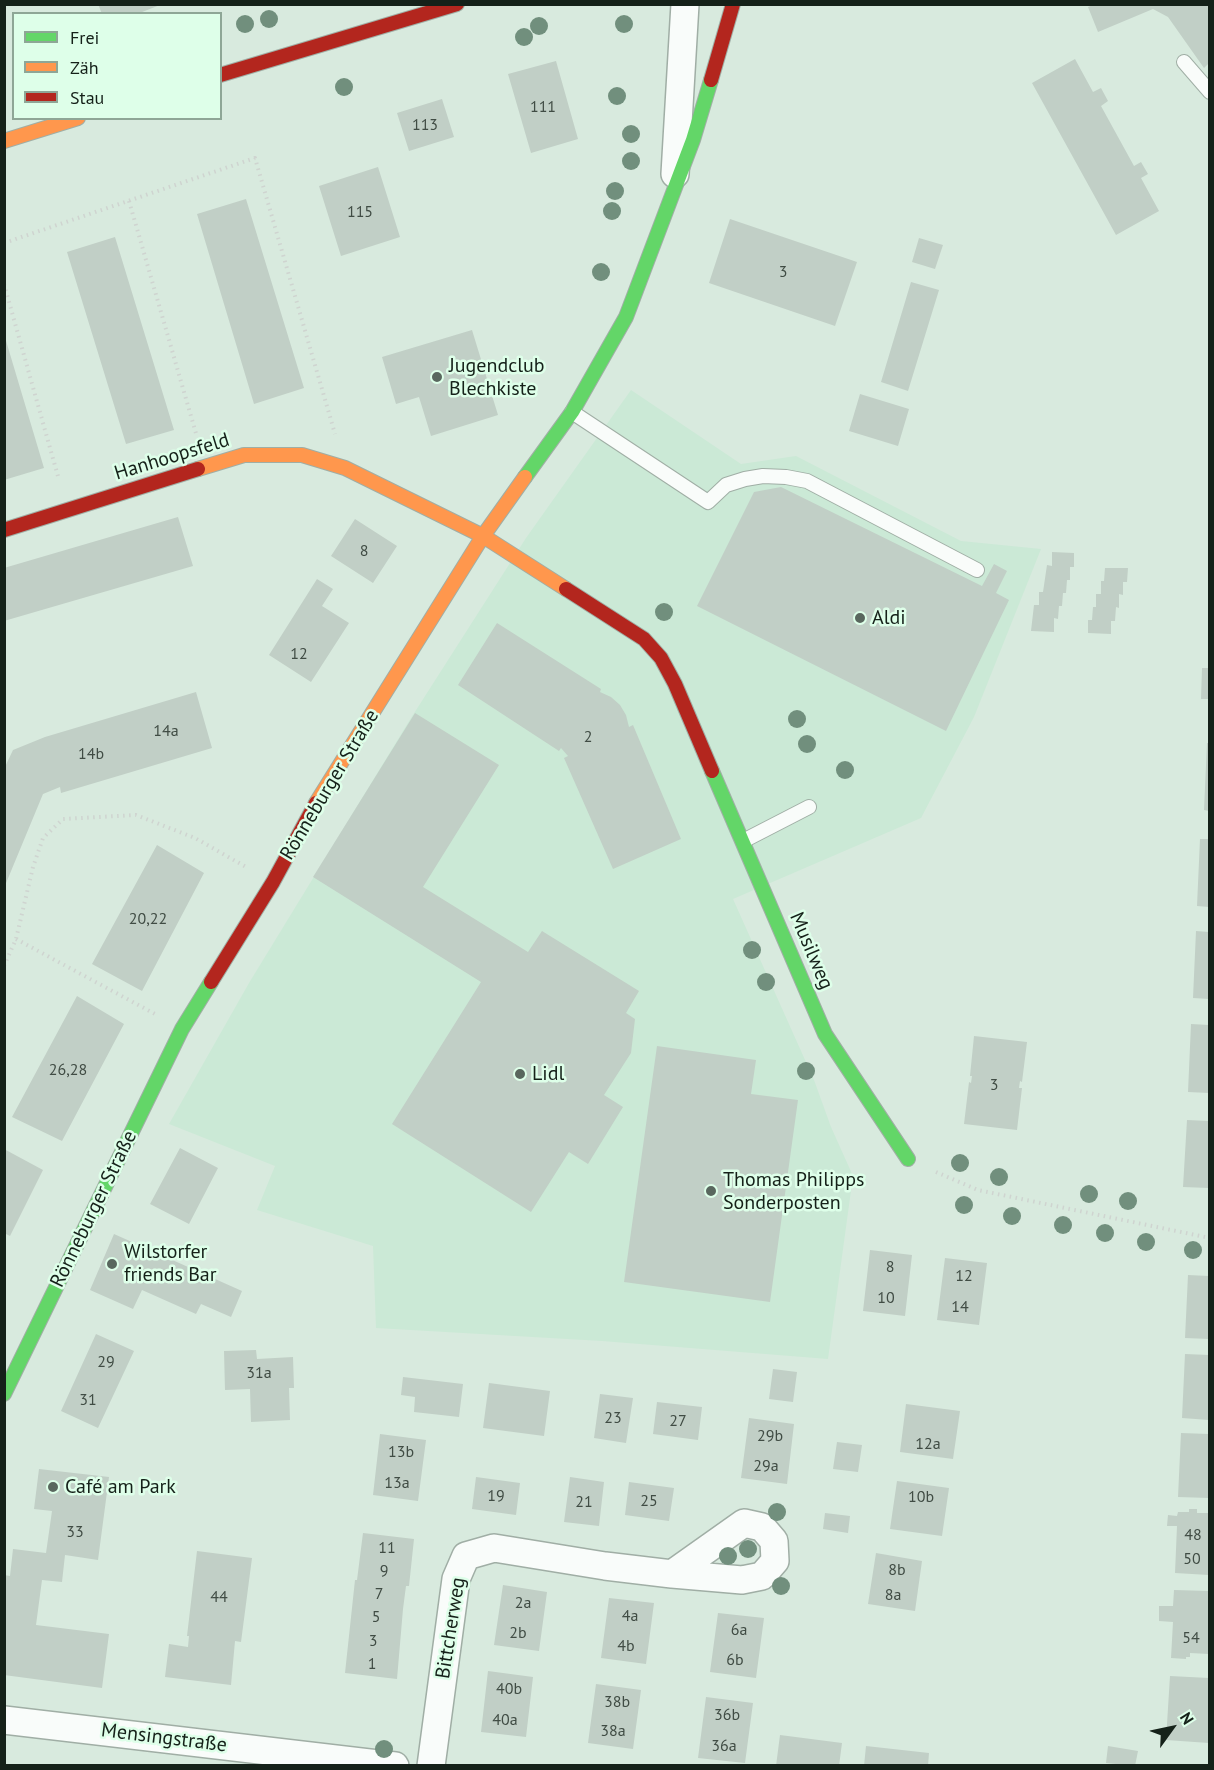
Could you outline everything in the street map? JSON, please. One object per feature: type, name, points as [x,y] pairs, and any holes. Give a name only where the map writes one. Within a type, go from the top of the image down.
[{"type":"street","points":[[222,74],[457,4]]},
{"type":"street","name":"Rönneburger Straße","points":[[674,188],[685,4]]},
{"type":"street","name":"Rönneburger Straße","points":[[4,1394],[182,1029],[273,882],[315,805],[483,536],[572,412],[626,317],[693,140],[733,4]]},
{"type":"street","points":[[4,141],[72,120]]},
{"type":"street","name":"Hanhoopsfeld","points":[[4,530],[244,455],[302,454],[345,468],[483,536]]},
{"type":"street","name":"Musilweg","points":[[483,536],[644,639],[661,658],[675,684],[825,1034],[908,1159]]},
{"type":"street","name":"Bittcherweg","points":[[431,1766],[456,1579],[466,1556],[494,1548],[672,1574]]},
{"type":"street","name":"Mensingstraße","points":[[4,1720],[395,1766]]},
{"type":"lane","points":[[1184,62],[1209,92]]},
{"type":"lane","points":[[572,412],[708,502],[726,485],[745,479],[775,476],[807,481],[977,570]]},
{"type":"lane","points":[[743,841],[808,807]]},
{"type":"path","points":[[4,243],[255,158],[345,468]]},
{"type":"path","points":[[129,201],[205,467]]},
{"type":"path","points":[[4,284],[68,510]]},
{"type":"path","points":[[4,966],[16,939],[33,867],[43,838],[63,819],[136,815],[195,838],[273,882]]},
{"type":"path","points":[[16,939],[182,1029]]},
{"type":"path","points":[[908,1159],[978,1190],[1209,1238]]},
{"type":"shaded area","points":[[631,390],[741,464],[796,456],[961,541],[1041,549],[974,717],[921,818],[733,899],[814,1080],[831,1127],[853,1176],[828,1359],[602,1341],[376,1328],[373,1246],[257,1210],[275,1166],[169,1124],[249,983],[411,718],[526,538]]},
{"type":"building","points":[[98,4],[160,4],[142,12],[101,12]]},
{"type":"building","points":[[1095,4],[1209,4],[1209,63],[1204,68],[1168,17],[1153,9],[1098,32],[1088,7]]},
{"type":"building","points":[[1075,59],[1093,92],[1101,88],[1108,101],[1101,106],[1134,166],[1141,162],[1148,174],[1141,178],[1159,211],[1116,235],[1032,83]]},
{"type":"building","points":[[556,61],[578,139],[531,153],[508,74]]},
{"type":"building","points":[[442,99],[454,137],[409,151],[397,113]]},
{"type":"building","points":[[378,167],[400,237],[341,256],[319,186]]},
{"type":"building","points":[[246,199],[304,388],[254,404],[197,214]]},
{"type":"building","points":[[730,219],[857,262],[835,326],[709,283]]},
{"type":"building","points":[[115,237],[174,430],[126,444],[67,252]]},
{"type":"building","points":[[919,238],[943,245],[935,269],[912,262]]},
{"type":"building","points":[[911,282],[939,290],[908,391],[881,382]]},
{"type":"building","name":"Jugendclub Blechkiste","points":[[472,330],[498,415],[431,436],[419,397],[396,404],[382,357]]},
{"type":"building","points":[[4,334],[44,468],[4,480]]},
{"type":"building","points":[[860,394],[909,409],[898,446],[849,431]]},
{"type":"building","name":"Aldi","points":[[781,487],[982,586],[994,564],[1007,571],[996,593],[1009,600],[946,731],[697,606],[754,492]]},
{"type":"building","points":[[178,517],[193,566],[4,621],[4,568]]},
{"type":"building","points":[[355,519],[397,546],[373,583],[331,556]]},
{"type":"building","points":[[1052,552],[1074,553],[1074,567],[1070,567],[1070,580],[1067,580],[1066,593],[1063,593],[1062,606],[1059,606],[1058,619],[1054,618],[1054,632],[1031,631],[1034,605],[1039,605],[1039,592],[1043,592],[1047,565],[1052,566]]},
{"type":"building","points":[[1105,568],[1128,568],[1127,582],[1123,582],[1123,595],[1119,594],[1119,608],[1116,607],[1115,621],[1111,621],[1111,634],[1088,633],[1088,620],[1092,620],[1093,607],[1096,607],[1096,594],[1101,594],[1101,581],[1104,581]]},
{"type":"building","points":[[317,579],[333,589],[322,606],[349,623],[311,682],[269,655]]},
{"type":"building","points":[[497,623],[601,689],[600,692],[611,697],[620,705],[629,727],[633,725],[681,839],[613,869],[564,758],[568,756],[561,748],[559,751],[458,685]]},
{"type":"building","points":[[1202,668],[1209,668],[1209,699],[1201,699]]},
{"type":"building","points":[[196,692],[212,748],[61,793],[60,787],[43,794],[4,888],[4,769],[13,750],[45,737]]},
{"type":"building","name":"Lidl","points":[[415,713],[499,765],[423,887],[528,952],[542,931],[639,991],[626,1013],[635,1019],[631,1053],[604,1095],[623,1107],[588,1164],[569,1152],[531,1212],[392,1124],[481,982],[313,877]]},
{"type":"building","points":[[1207,743],[1209,743],[1209,811],[1204,810]]},
{"type":"building","points":[[1200,839],[1209,839],[1209,907],[1197,906]]},
{"type":"building","points":[[157,845],[204,873],[142,991],[92,964]]},
{"type":"building","points":[[1196,931],[1209,932],[1209,999],[1193,998]]},
{"type":"building","points":[[77,996],[124,1024],[62,1141],[12,1117]]},
{"type":"building","points":[[1191,1024],[1209,1025],[1209,1093],[1188,1092]]},
{"type":"building","points":[[974,1036],[1027,1042],[1022,1082],[1020,1081],[1019,1088],[1022,1088],[1017,1130],[964,1124],[969,1082],[971,1083],[972,1076],[970,1076]]},
{"type":"building","name":"Thomas Philipps Sonderposten","points":[[657,1046],[756,1060],[751,1094],[798,1100],[770,1302],[624,1282]]},
{"type":"building","points":[[1187,1120],[1209,1121],[1209,1188],[1183,1187]]},
{"type":"building","points":[[180,1148],[218,1168],[189,1224],[150,1204]]},
{"type":"building","points":[[4,1149],[43,1170],[10,1236],[4,1233]]},
{"type":"building","points":[[114,1234],[242,1291],[231,1317],[201,1304],[196,1314],[142,1290],[133,1309],[90,1290]]},
{"type":"building","points":[[870,1250],[912,1255],[905,1316],[863,1311]]},
{"type":"building","points":[[945,1258],[987,1263],[979,1325],[937,1320]]},
{"type":"building","points":[[1188,1275],[1209,1276],[1209,1339],[1185,1338]]},
{"type":"building","points":[[96,1334],[134,1351],[98,1428],[61,1411]]},
{"type":"building","points":[[256,1350],[257,1359],[293,1357],[294,1388],[289,1388],[290,1420],[251,1422],[250,1389],[225,1390],[224,1351]]},
{"type":"building","points":[[1185,1354],[1209,1355],[1209,1420],[1182,1418]]},
{"type":"building","points":[[773,1369],[797,1372],[793,1402],[769,1399]]},
{"type":"building","points":[[403,1377],[463,1384],[459,1417],[414,1412],[415,1397],[401,1395]]},
{"type":"building","points":[[489,1383],[550,1391],[544,1436],[483,1428]]},
{"type":"building","points":[[600,1394],[633,1398],[626,1443],[594,1438]]},
{"type":"building","points":[[657,1402],[702,1407],[698,1440],[653,1434]]},
{"type":"building","points":[[906,1404],[960,1411],[953,1459],[900,1452]]},
{"type":"building","points":[[749,1418],[794,1424],[787,1484],[741,1478]]},
{"type":"building","points":[[1181,1433],[1209,1434],[1209,1498],[1178,1497]]},
{"type":"building","points":[[380,1434],[426,1440],[418,1501],[373,1495]]},
{"type":"building","points":[[837,1442],[862,1445],[858,1472],[833,1469]]},
{"type":"building","points":[[39,1469],[109,1477],[98,1560],[65,1555],[62,1582],[42,1580],[36,1625],[109,1634],[102,1688],[4,1675],[4,1575],[10,1576],[13,1549],[46,1553],[52,1511],[34,1509]]},
{"type":"building","points":[[476,1477],[520,1483],[516,1515],[472,1509]]},
{"type":"building","points":[[570,1477],[604,1482],[599,1526],[564,1522]]},
{"type":"building","points":[[897,1481],[949,1488],[942,1536],[890,1529]]},
{"type":"building","points":[[629,1482],[674,1488],[669,1521],[625,1515]]},
{"type":"building","points":[[1189,1509],[1197,1509],[1197,1513],[1209,1513],[1209,1575],[1175,1573],[1177,1526],[1167,1526],[1168,1515],[1177,1516],[1178,1512],[1189,1512]]},
{"type":"building","points":[[825,1513],[850,1516],[848,1533],[823,1529]]},
{"type":"building","points":[[363,1533],[414,1539],[409,1586],[406,1586],[403,1609],[397,1679],[345,1673],[355,1580],[357,1580]]},
{"type":"building","points":[[197,1551],[252,1558],[241,1642],[235,1641],[231,1685],[165,1677],[169,1644],[188,1647],[189,1636],[187,1636]]},
{"type":"building","points":[[876,1553],[922,1561],[915,1611],[868,1604]]},
{"type":"building","points":[[503,1585],[547,1592],[539,1651],[494,1645]]},
{"type":"building","points":[[1174,1590],[1209,1591],[1209,1654],[1190,1653],[1190,1657],[1186,1659],[1171,1658],[1173,1622],[1159,1621],[1159,1606],[1173,1606]]},
{"type":"building","points":[[609,1598],[654,1603],[646,1664],[601,1658]]},
{"type":"building","points":[[718,1613],[764,1618],[756,1678],[710,1672]]},
{"type":"building","points":[[488,1671],[533,1677],[526,1737],[481,1732]]},
{"type":"building","points":[[1170,1676],[1209,1678],[1209,1743],[1166,1740]]},
{"type":"building","points":[[596,1684],[641,1690],[633,1749],[588,1743]]},
{"type":"building","points":[[706,1697],[753,1703],[745,1763],[698,1758]]},
{"type":"building","points":[[780,1735],[842,1743],[839,1766],[776,1766]]},
{"type":"building","points":[[866,1746],[929,1753],[928,1766],[864,1766]]},
{"type":"building","points":[[1108,1746],[1138,1751],[1135,1766],[1106,1763]]},
{"type":"traffic: fast","points":[[525,477],[572,412],[626,317],[693,140],[711,80]]},
{"type":"traffic: fast","points":[[712,771],[825,1034],[908,1159]]},
{"type":"traffic: fast","points":[[4,1394],[182,1029],[211,982]]},
{"type":"traffic: slow","points":[[4,141],[72,120]]},
{"type":"traffic: slow","points":[[198,469],[244,455],[302,455],[345,468],[483,536],[566,589]]},
{"type":"traffic: slow","points":[[316,803],[483,536],[525,477]]},
{"type":"traffic: jam","points":[[222,74],[457,4]]},
{"type":"traffic: jam","points":[[711,80],[733,4]]},
{"type":"traffic: jam","points":[[4,530],[198,469]]},
{"type":"traffic: jam","points":[[566,589],[644,639],[661,658],[675,684],[712,771]]},
{"type":"traffic: jam","points":[[211,982],[273,882],[316,803]]},
{"type":"place","name":"Jugendclub Blechkiste","points":[[437,377]]},
{"type":"place","name":"Aldi","points":[[860,618]]},
{"type":"place","name":"Lidl","points":[[520,1074]]},
{"type":"place","name":"Thomas Philipps Sonderposten","points":[[711,1191]]},
{"type":"place","name":"Wilstorfer friends Bar","points":[[112,1264]]},
{"type":"place","name":"Café am Park","points":[[53,1487]]}]
